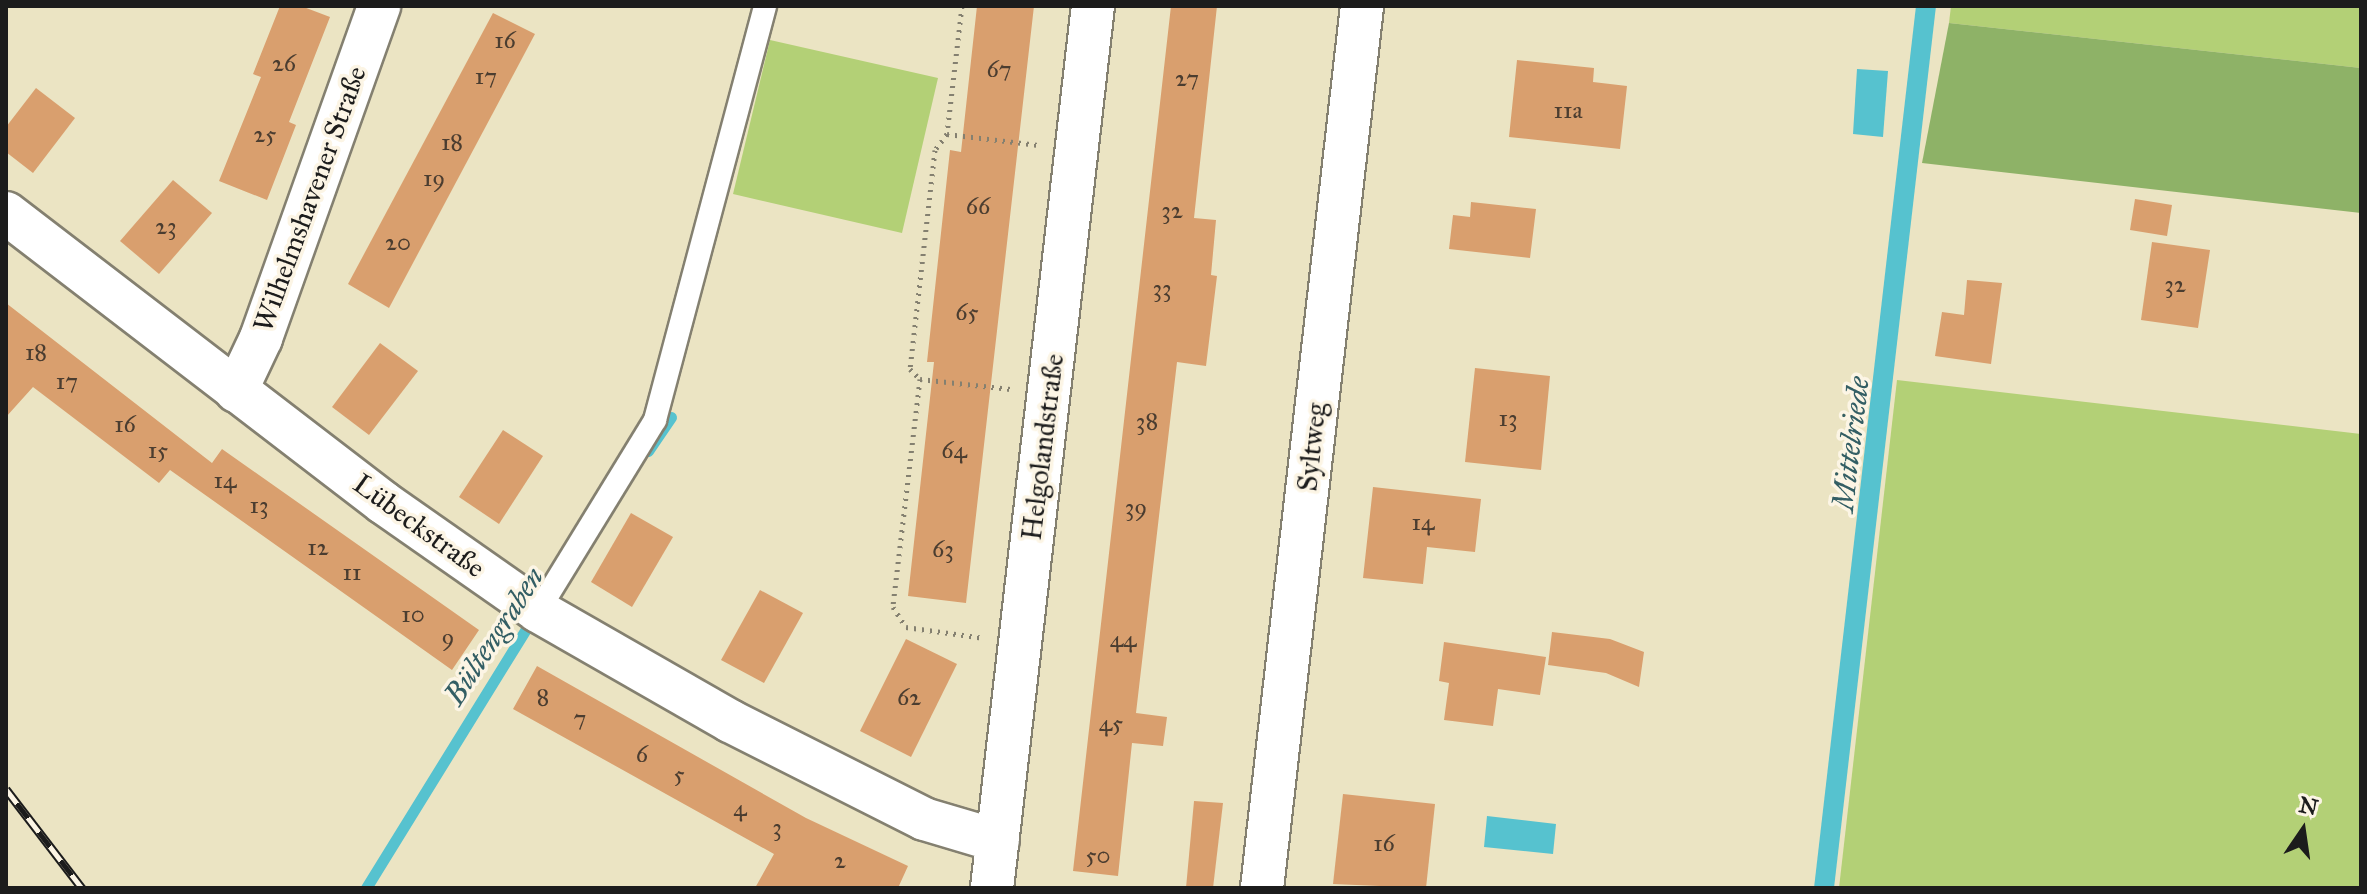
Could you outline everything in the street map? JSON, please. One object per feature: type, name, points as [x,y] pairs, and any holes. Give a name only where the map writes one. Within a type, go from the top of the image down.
[{"type":"street","name":"Wilhelmshavener Straße","points":[[236,391],[261,338],[379,6]]},
{"type":"street","name":"Helgolandstraße","points":[[992,888],[1093,6]]},
{"type":"street","name":"Syltweg","points":[[1262,888],[1362,6]]},
{"type":"street","name":"Lübeckstraße","points":[[6,213],[236,391],[538,611],[730,721],[897,805],[998,841]]},
{"type":"lane","points":[[538,611],[655,420],[765,6]]},
{"type":"path","points":[[962,6],[947,134],[935,150],[910,369],[920,379],[1049,393]]},
{"type":"path","points":[[947,134],[1077,150]]},
{"type":"path","points":[[920,379],[893,607],[906,627],[1020,643]]},
{"type":"green space","points":[[1951,6],[2361,6],[2361,68],[1949,23]]},
{"type":"green space","points":[[1949,23],[2361,68],[2361,213],[1922,163]]},
{"type":"green space","points":[[770,40],[938,78],[902,233],[733,194]]},
{"type":"green space","points":[[1897,380],[2361,434],[2361,888],[1839,888]]},
{"type":"water","points":[[1916,6],[1936,6],[1834,888],[1814,888]]},
{"type":"water","points":[[1857,69],[1888,71],[1883,137],[1853,134]]},
{"type":"water","points":[[1487,816],[1556,824],[1553,854],[1484,847]]},
{"type":"building","points":[[280,6],[301,6],[330,17],[289,122],[296,125],[267,200],[219,181],[261,77],[253,74]]},
{"type":"building","points":[[977,6],[1034,6],[966,603],[908,596],[934,362],[927,362],[950,150],[961,152]]},
{"type":"building","points":[[1171,6],[1217,6],[1194,218],[1216,220],[1211,275],[1217,276],[1206,366],[1177,362],[1136,713],[1167,717],[1163,746],[1132,743],[1118,876],[1073,871]]},
{"type":"building","points":[[493,13],[535,34],[389,308],[348,284]]},
{"type":"building","points":[[1517,60],[1594,68],[1593,82],[1627,86],[1620,149],[1509,137]]},
{"type":"building","points":[[36,88],[75,118],[33,173],[6,152],[6,127]]},
{"type":"building","points":[[173,180],[212,213],[159,274],[120,241]]},
{"type":"building","points":[[2135,199],[2172,205],[2167,236],[2130,230]]},
{"type":"building","points":[[1471,202],[1536,209],[1530,258],[1449,249],[1453,215],[1470,217]]},
{"type":"building","points":[[2152,242],[2210,250],[2198,328],[2141,320]]},
{"type":"building","points":[[1967,280],[2002,283],[1991,364],[1935,356],[1942,312],[1964,315]]},
{"type":"building","points":[[6,303],[212,463],[222,449],[479,630],[452,670],[170,470],[159,483],[33,387],[6,417]]},
{"type":"building","points":[[380,343],[418,371],[369,435],[332,407]]},
{"type":"building","points":[[1475,368],[1550,376],[1541,470],[1465,462]]},
{"type":"building","points":[[503,430],[543,456],[499,524],[459,497]]},
{"type":"building","points":[[1373,487],[1481,499],[1475,552],[1427,547],[1423,584],[1363,578]]},
{"type":"building","points":[[631,513],[673,537],[632,607],[591,582]]},
{"type":"building","points":[[760,590],[803,613],[764,683],[721,660]]},
{"type":"building","points":[[1552,632],[1610,639],[1644,652],[1639,687],[1606,673],[1548,665]]},
{"type":"building","points":[[906,639],[957,664],[911,757],[860,731]]},
{"type":"building","points":[[1444,642],[1546,657],[1540,695],[1498,689],[1493,726],[1444,720],[1449,683],[1439,681]]},
{"type":"building","points":[[537,666],[806,818],[908,866],[898,888],[755,888],[774,854],[513,709]]},
{"type":"building","points":[[1343,794],[1435,804],[1426,888],[1333,884]]},
{"type":"building","points":[[1194,801],[1223,803],[1213,888],[1186,888]]},
{"type":"waterway","name":"Bültengraben","points":[[648,451],[671,417]]},
{"type":"waterway","name":"Bültengraben","points":[[366,888],[534,616]]},
{"type":"railway","points":[[6,789],[82,888]]},
{"type":"water label","name":"Mittelriede","points":[[1851,444]]}]
